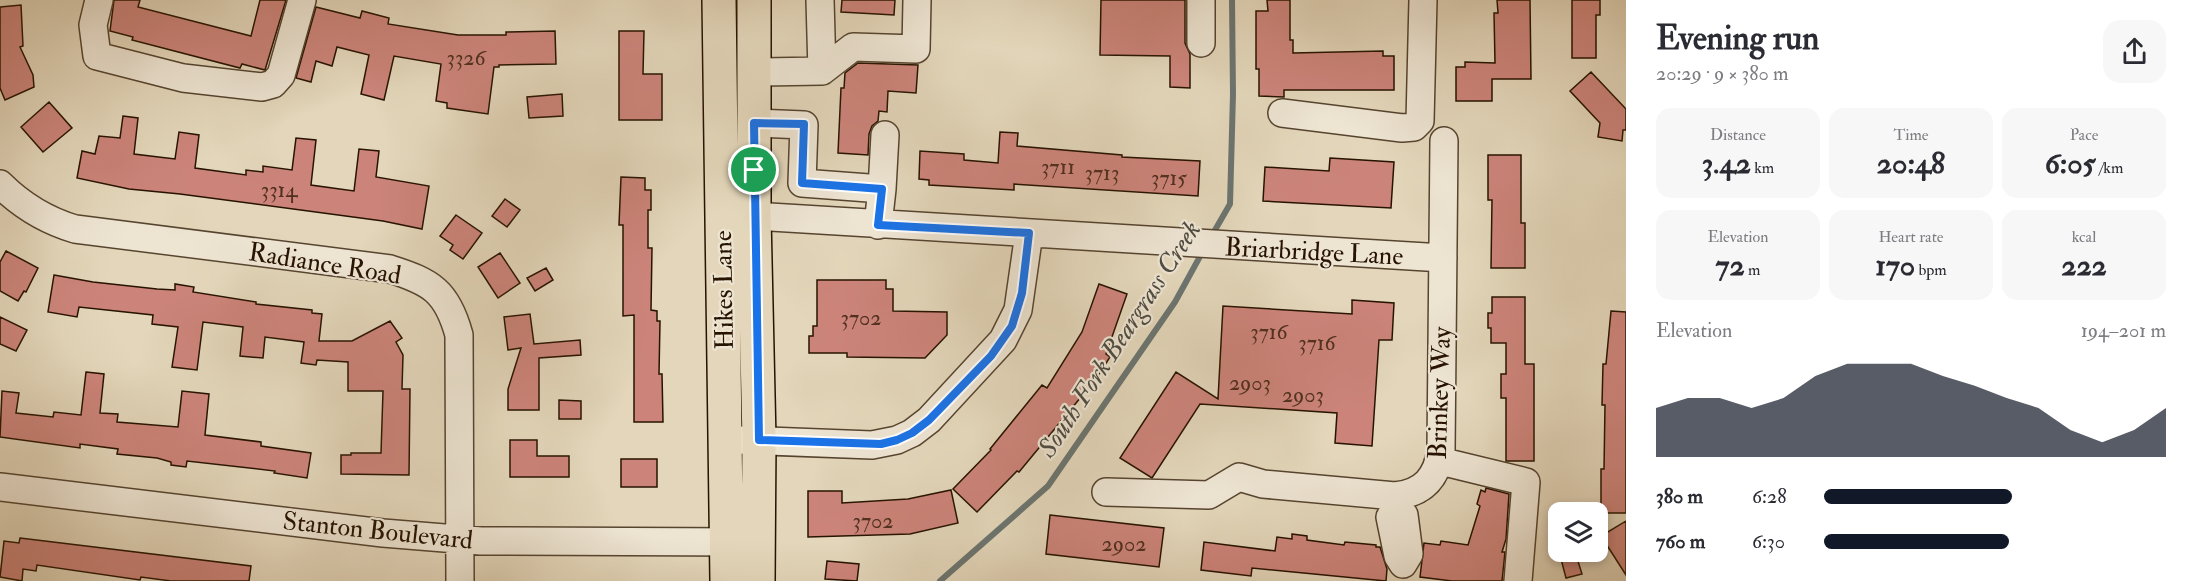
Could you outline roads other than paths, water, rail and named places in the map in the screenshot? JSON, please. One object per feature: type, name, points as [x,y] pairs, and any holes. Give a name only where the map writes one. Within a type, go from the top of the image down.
[{"type":"main road","name":"Hikes Lane","points":[[719,0],[727,581]]},
{"type":"main road","name":"Hikes Lane","points":[[754,0],[754,216],[759,440],[758,581]]},
{"type":"street","points":[[99,0],[93,25],[97,57],[183,78],[262,87],[273,84],[281,75],[302,0]]},
{"type":"street","points":[[820,0],[822,71]]},
{"type":"street","points":[[754,72],[822,71],[853,47],[916,49],[917,0]]},
{"type":"street","points":[[1200,0],[1201,43]]},
{"type":"street","points":[[1282,113],[1402,128],[1414,127],[1420,121],[1423,0]]},
{"type":"street","points":[[754,123],[804,124],[802,183],[882,189]]},
{"type":"street","points":[[878,225],[885,135]]},
{"type":"street","name":"Brinkey Way","points":[[1106,492],[1209,495],[1239,477],[1263,484],[1396,503],[1406,495],[1420,490],[1432,479],[1440,461],[1443,141]]},
{"type":"street","name":"Radiance Road","points":[[0,184],[31,211],[57,224],[75,229],[390,269],[428,284],[450,310],[459,335],[460,581]]},
{"type":"street","name":"Briarbridge Lane","points":[[754,216],[1443,258]]},
{"type":"street","points":[[725,441],[881,444],[905,437],[929,420],[991,356],[1012,326],[1022,293],[1029,233]]},
{"type":"street","points":[[1440,461],[1526,482],[1518,581]]},
{"type":"street","name":"Stanton Boulevard","points":[[0,487],[384,533],[481,541],[758,542]]},
{"type":"street","points":[[1396,503],[1390,517],[1405,577]]},
{"type":"waterway","name":"South Fork Beargrass Creek","points":[[1211,237],[1230,204],[1233,94],[1232,0]]},
{"type":"waterway","name":"South Fork Beargrass Creek","points":[[940,581],[1048,486],[1175,302],[1203,251]]}]
